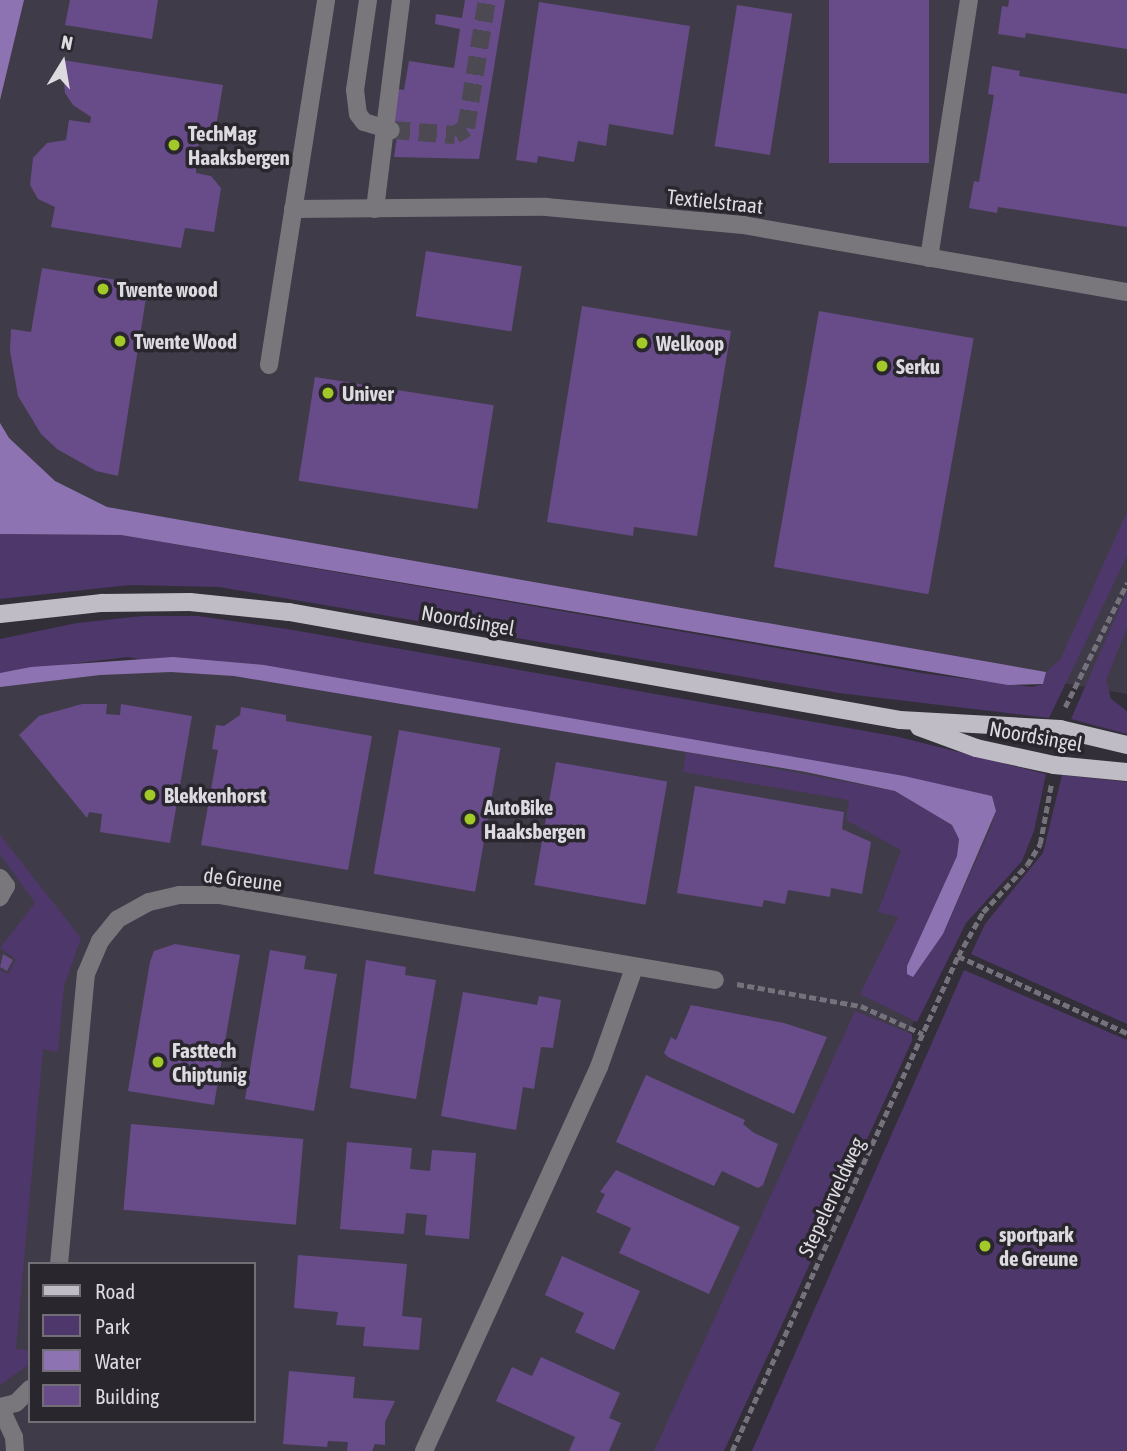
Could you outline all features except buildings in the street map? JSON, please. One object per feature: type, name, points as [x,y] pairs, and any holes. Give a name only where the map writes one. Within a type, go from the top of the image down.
[{"type":"main road","name":"Noordsingel","points":[[0,614],[102,603],[190,602],[289,612],[900,720],[1060,729],[1127,745]]},
{"type":"main road","name":"Noordsingel","points":[[0,624],[25,612]]},
{"type":"main road","name":"Noordsingel","points":[[900,720],[976,748],[1054,765],[1127,772]]},
{"type":"street","points":[[268,365],[326,0]]},
{"type":"street","points":[[368,0],[355,90],[358,114],[387,130]]},
{"type":"street","points":[[375,209],[387,130],[401,0]]},
{"type":"street","points":[[929,258],[969,0]]},
{"type":"street","name":"Textielstraat","points":[[293,209],[546,207],[743,225],[1127,292]]},
{"type":"street","points":[[0,878],[6,886],[0,897]]},
{"type":"street","name":"de Greune","points":[[59,1262],[86,974],[100,941],[118,919],[149,902],[179,895],[219,895],[715,980]]},
{"type":"street","points":[[424,1451],[599,1067],[634,968]]},
{"type":"street","points":[[15,1451],[14,1437],[0,1407],[16,1403],[28,1391]]},
{"type":"path","name":"Stepelerveldweg","points":[[732,1451],[958,956],[1127,1033]]},
{"type":"path","points":[[715,980],[861,1006],[923,1034]]},
{"type":"shaded area","points":[[0,0],[1127,0],[1127,694],[0,500]]},
{"type":"shaded area","points":[[98,666],[325,679],[1016,808],[708,1451],[0,1451],[0,681]]},
{"type":"green space","points":[[1127,512],[1127,556],[1049,718],[839,693],[219,587],[130,585],[0,599],[0,534],[121,535],[928,674],[1032,687],[1043,684],[1046,672],[1060,660]]},
{"type":"green space","points":[[1127,591],[1127,628],[1106,680],[1111,699],[1127,711],[1127,734],[1071,719]]},
{"type":"green space","points":[[143,616],[198,616],[293,630],[899,737],[1046,774],[1034,831],[1022,861],[966,923],[917,1022],[860,994],[898,917],[878,912],[901,850],[846,820],[849,800],[683,772],[686,752],[895,791],[952,825],[959,839],[957,856],[907,966],[913,977],[943,934],[990,830],[996,811],[992,796],[127,657],[0,673],[0,639],[77,623]]},
{"type":"green space","points":[[1062,775],[1127,782],[1127,1024],[971,954],[985,924],[1043,853]]},
{"type":"green space","points":[[0,835],[81,938],[64,986],[58,1052],[43,1049],[16,1349],[28,1350],[28,1365],[0,1385],[0,970],[8,974],[16,959],[0,948],[35,903],[0,854]]},
{"type":"green space","name":"sportpark de Greune","points":[[964,970],[1127,1040],[1127,1451],[752,1451]]},
{"type":"green space","points":[[855,1011],[912,1034],[912,1041],[724,1451],[654,1451]]},
{"type":"water","points":[[0,0],[24,0],[0,100]]},
{"type":"water","points":[[0,423],[9,438],[55,481],[107,507],[1046,672],[1043,684],[1008,685],[121,535],[0,534]]},
{"type":"water","points":[[173,657],[264,665],[904,776],[992,796],[996,811],[943,934],[913,977],[907,974],[907,966],[957,856],[959,839],[952,825],[895,791],[806,772],[234,676],[171,672],[100,675],[0,687],[0,673],[31,667]]},
{"type":"tunnel","points":[[392,130],[455,135],[466,128],[487,0]]},
{"type":"place","name":"TechMag Haaksbergen","points":[[174,145]]},
{"type":"place","name":"Twente wood","points":[[103,289]]},
{"type":"place","name":"Twente Wood","points":[[120,341]]},
{"type":"place","name":"Welkoop","points":[[642,343]]},
{"type":"place","name":"Serku","points":[[882,366]]},
{"type":"place","name":"Univer","points":[[328,393]]},
{"type":"place","name":"Blekkenhorst","points":[[150,795]]},
{"type":"place","name":"AutoBike Haaksbergen","points":[[470,819]]},
{"type":"place","name":"Fasttech Chiptunig","points":[[158,1062]]},
{"type":"place","name":"sportpark de Greune","points":[[985,1246]]}]
